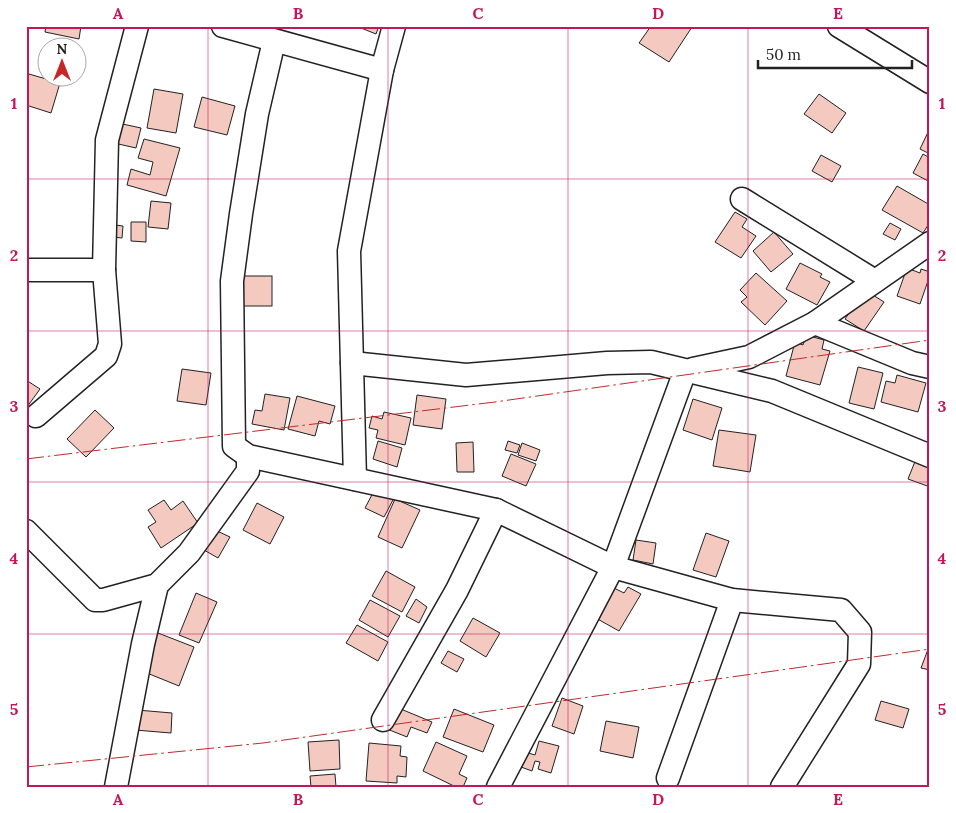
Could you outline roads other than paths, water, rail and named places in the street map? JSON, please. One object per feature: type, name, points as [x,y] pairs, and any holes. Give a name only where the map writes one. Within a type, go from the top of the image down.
[{"type":"street","points":[[36,416],[106,356],[110,344],[104,270],[107,140],[137,26]]},
{"type":"street","points":[[223,26],[382,70]]},
{"type":"street","points":[[355,479],[349,251],[382,70],[394,26]]},
{"type":"street","points":[[839,26],[930,82]]},
{"type":"street","points":[[274,41],[257,114],[232,281],[234,446],[248,456],[496,510],[613,567],[732,600],[841,610],[860,632],[860,664],[782,787]]},
{"type":"street","points":[[742,199],[875,281]]},
{"type":"street","points":[[684,371],[749,358],[815,324],[930,243]]},
{"type":"street","points":[[26,270],[104,270]]},
{"type":"street","points":[[815,324],[912,363],[930,367]]},
{"type":"street","points":[[352,363],[466,375],[607,363],[651,362],[772,391],[930,456]]},
{"type":"street","points":[[498,787],[613,567],[684,371]]},
{"type":"street","points":[[26,531],[96,600],[103,600],[157,585],[190,553],[248,471],[248,456]]},
{"type":"street","points":[[383,720],[457,590],[496,510]]},
{"type":"street","points":[[116,787],[143,644],[157,585]]},
{"type":"street","points":[[668,778],[732,600]]}]
